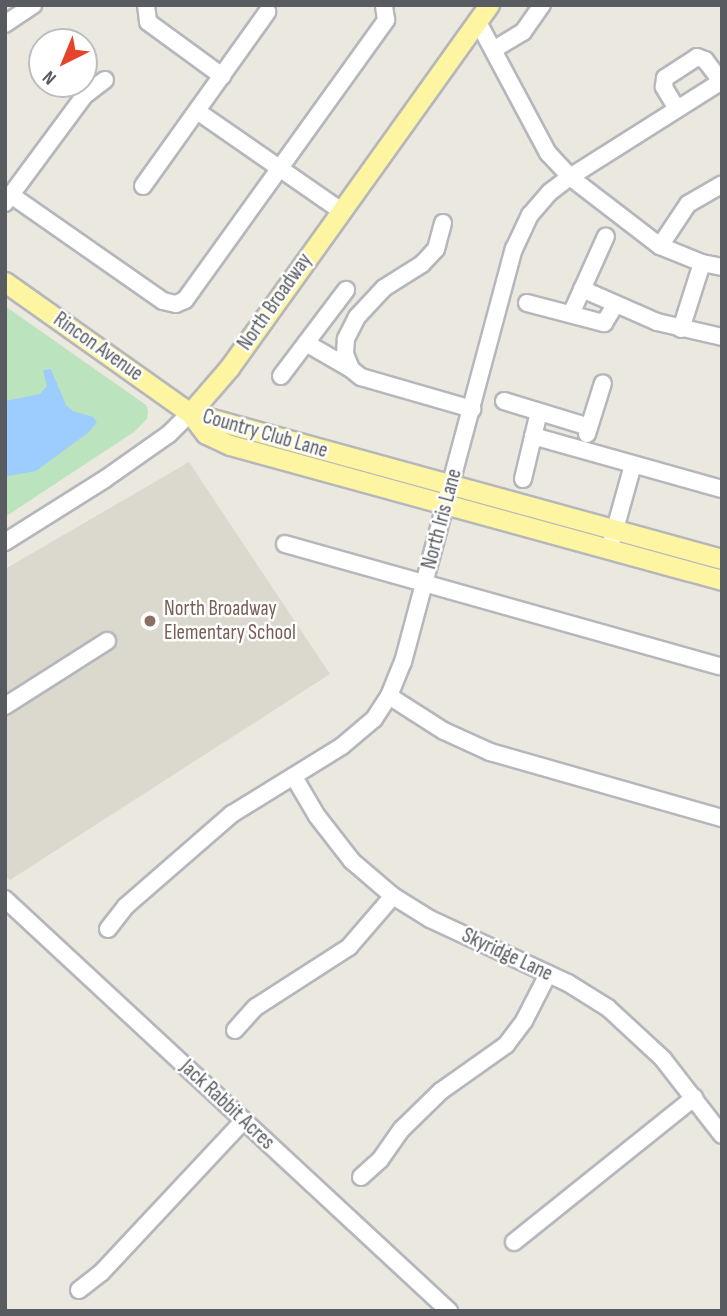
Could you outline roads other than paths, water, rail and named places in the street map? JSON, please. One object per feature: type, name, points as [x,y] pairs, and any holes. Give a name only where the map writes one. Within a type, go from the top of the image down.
[{"type":"main road","name":"North Broadway","points":[[190,413],[229,368],[483,13]]},
{"type":"main road","name":"Rincon Avenue","points":[[5,282],[190,413]]},
{"type":"main road","name":"Country Club Lane","points":[[190,413],[206,434],[230,445],[448,495],[615,529],[722,559]]},
{"type":"main road","name":"Country Club Lane","points":[[448,495],[610,549],[722,580]]},
{"type":"street","points":[[5,24],[33,5]]},
{"type":"street","points":[[146,5],[148,22],[222,76]]},
{"type":"street","points":[[105,80],[85,95],[8,199],[163,301],[176,304],[185,300],[386,20],[384,5]]},
{"type":"street","points":[[493,50],[523,32],[542,5]]},
{"type":"street","points":[[143,186],[267,12]]},
{"type":"street","points":[[483,13],[493,50],[548,153],[570,177],[660,246],[702,263],[722,267]]},
{"type":"street","points":[[677,109],[664,87],[665,78],[697,57],[705,60],[722,81]]},
{"type":"street","name":"North Iris Lane","points":[[108,929],[126,906],[232,814],[294,777],[363,730],[389,696],[403,662],[514,249],[530,215],[550,192],[570,177],[722,81]]},
{"type":"street","points":[[197,111],[340,210]]},
{"type":"street","points":[[660,246],[688,204],[722,184]]},
{"type":"street","points":[[351,369],[345,354],[346,339],[357,317],[384,288],[422,264],[436,249],[443,223]]},
{"type":"street","points":[[571,314],[606,236]]},
{"type":"street","points":[[681,329],[702,263]]},
{"type":"street","points":[[582,289],[681,329],[722,337]]},
{"type":"street","points":[[281,376],[346,290]]},
{"type":"street","points":[[527,303],[604,323],[616,304]]},
{"type":"street","points":[[306,343],[361,377],[472,409]]},
{"type":"street","points":[[582,450],[603,383]]},
{"type":"street","points":[[504,401],[589,427]]},
{"type":"street","points":[[523,479],[540,412]]},
{"type":"street","name":"North Broadway","points":[[5,542],[127,464],[169,434],[190,413]]},
{"type":"street","points":[[533,436],[722,489]]},
{"type":"street","points":[[610,549],[634,465]]},
{"type":"street","points":[[285,544],[719,666]]},
{"type":"street","points":[[5,706],[107,641]]},
{"type":"street","points":[[389,696],[444,731],[491,752],[722,818]]},
{"type":"street","name":"Skyridge Lane","points":[[294,777],[317,816],[352,861],[393,896],[430,919],[548,974],[608,1008],[663,1059],[722,1135]]},
{"type":"street","points":[[236,1030],[256,1007],[349,947],[393,896]]},
{"type":"street","name":"Jack Rabbit Acres","points":[[5,900],[449,1311]]},
{"type":"street","points":[[361,1177],[380,1160],[402,1129],[441,1091],[506,1045],[524,1021],[548,974]]},
{"type":"street","points":[[514,1242],[694,1098]]},
{"type":"street","points":[[79,1290],[101,1273],[243,1120]]},
{"type":"water","points":[[51,369],[66,405],[73,411],[93,417],[97,422],[89,432],[36,471],[8,476],[5,480],[5,401],[40,394],[47,386],[43,370]]},
{"type":"place","name":"North Broadway Elementary School","points":[[150,621]]}]
